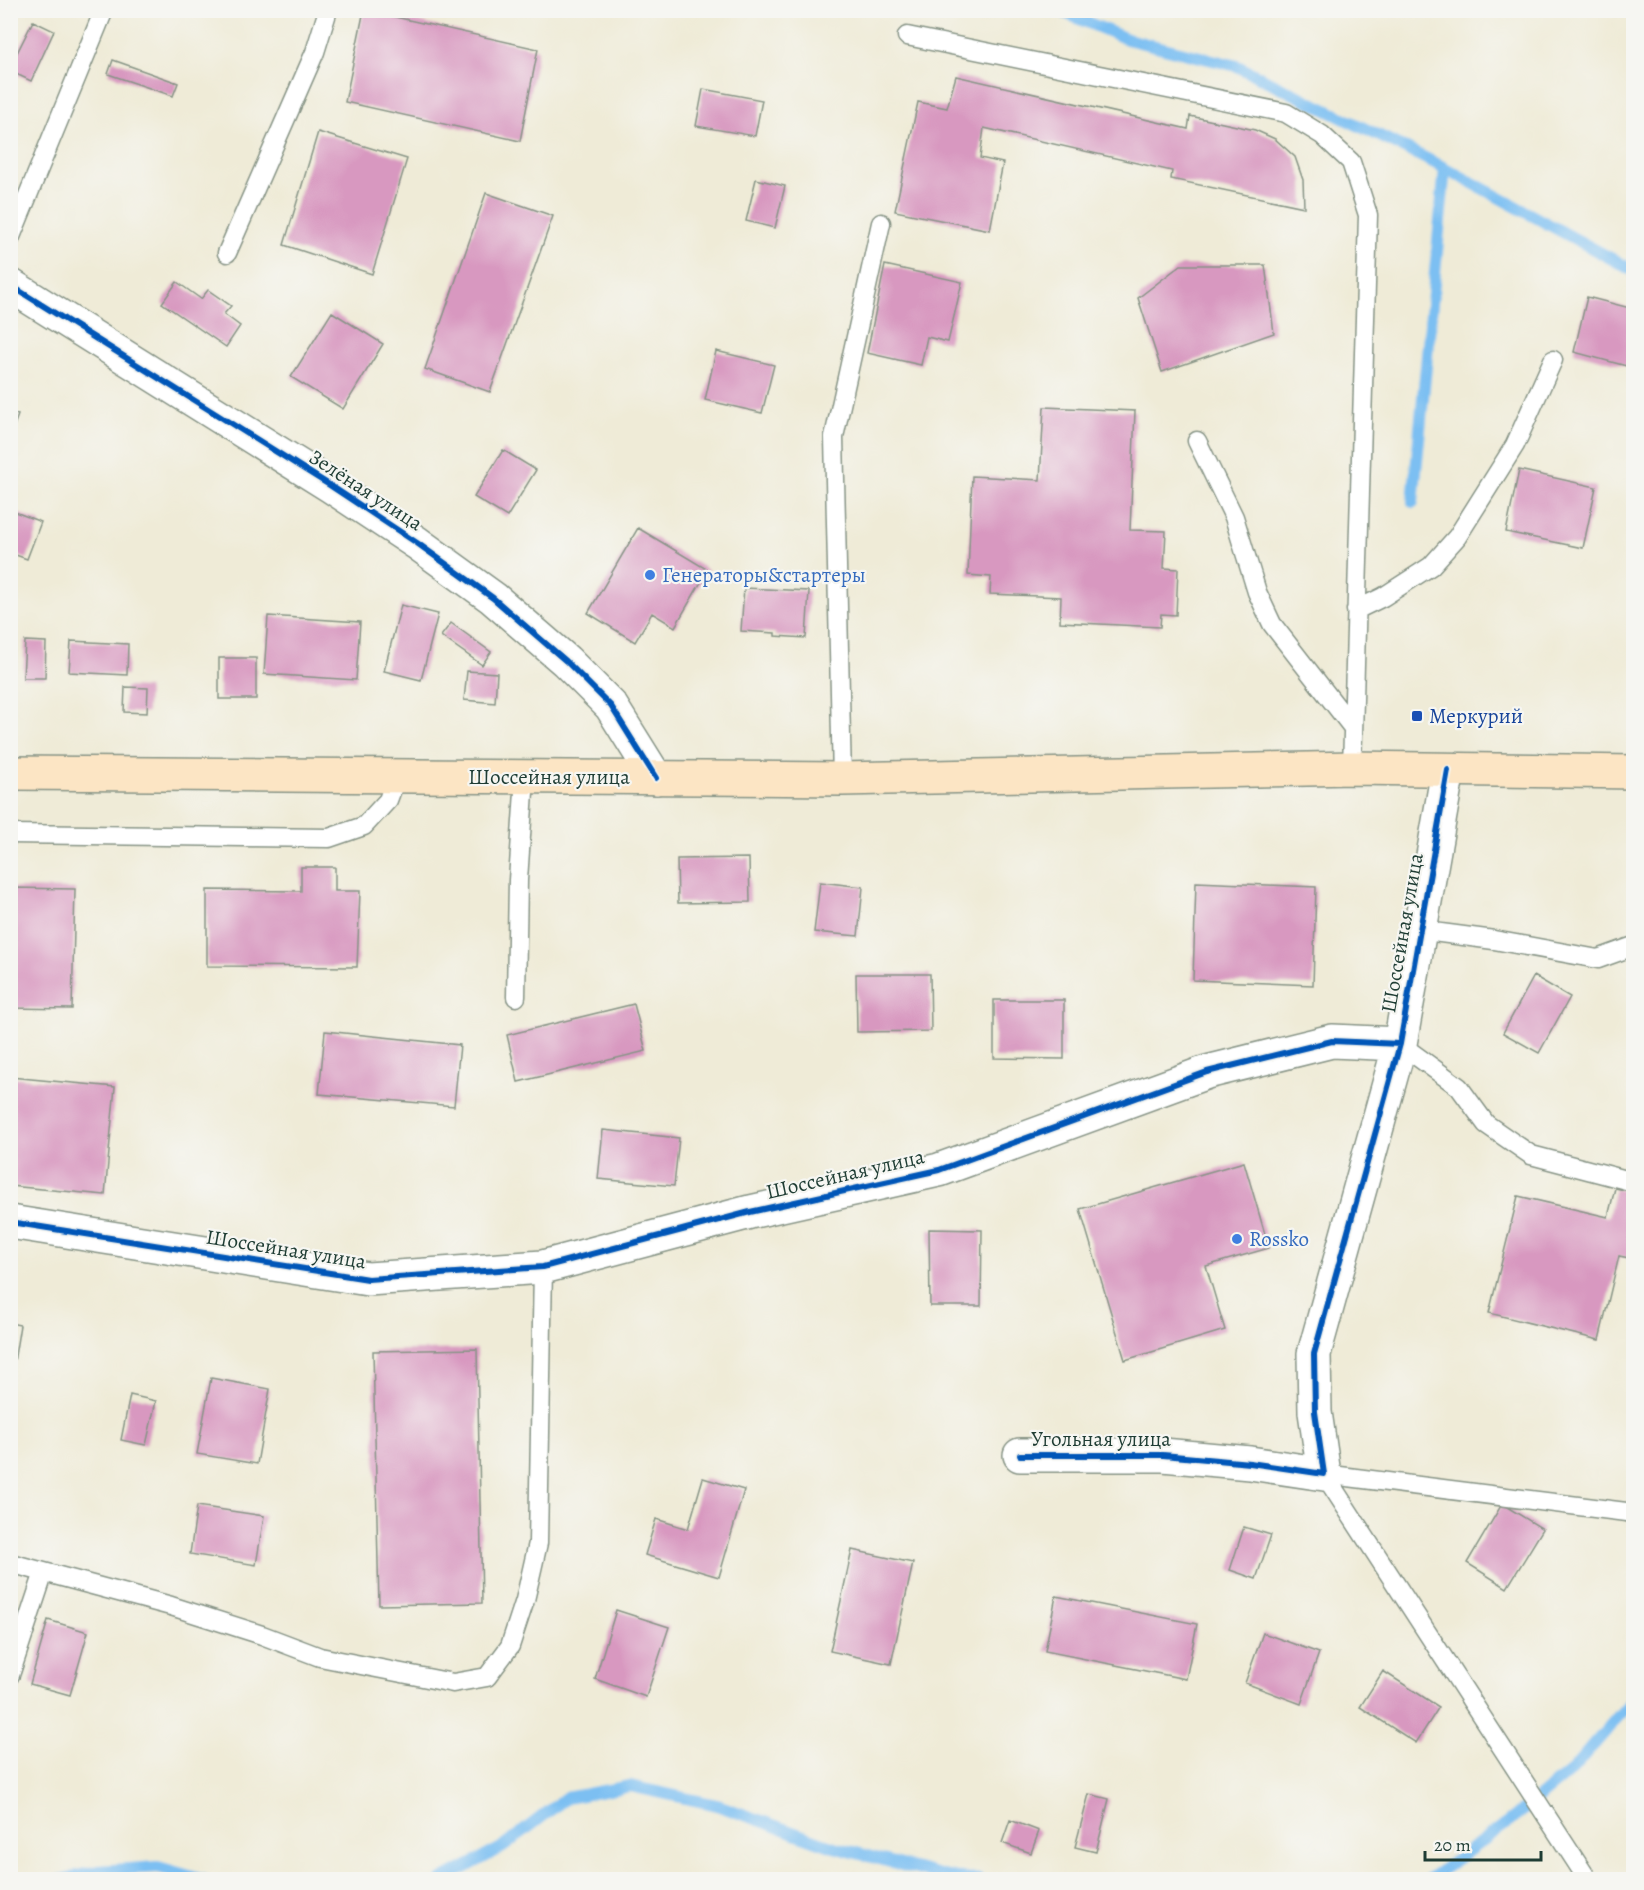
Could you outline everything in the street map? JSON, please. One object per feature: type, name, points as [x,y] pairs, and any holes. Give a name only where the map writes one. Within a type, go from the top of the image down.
[{"type":"main road","name":"Шоссейная улица","points":[[10,773],[842,779],[1352,768],[1634,772]]},
{"type":"street","name":"Зелёная улица","points":[[10,285],[331,486],[417,543],[493,598],[566,661],[611,706],[656,778]]},
{"type":"street","name":"Шоссейная улица","points":[[10,1222],[368,1279],[543,1267],[750,1212],[939,1170],[1207,1072],[1332,1041],[1400,1044],[1418,930],[1448,770]]},
{"type":"street","points":[[1324,1474],[1315,1412],[1314,1354],[1400,1044]]},
{"type":"street","name":"Угольная улица","points":[[1020,1455],[1163,1455],[1250,1463],[1324,1474]]},
{"type":"lane","points":[[10,239],[104,10]]},
{"type":"lane","points":[[227,253],[315,52],[328,10]]},
{"type":"lane","points":[[907,36],[1286,113],[1322,135],[1351,162],[1368,215],[1352,768]]},
{"type":"lane","points":[[842,779],[834,437],[881,223]]},
{"type":"lane","points":[[1356,610],[1383,597],[1431,566],[1457,537],[1515,445],[1553,360]]},
{"type":"lane","points":[[1197,441],[1234,517],[1257,592],[1272,624],[1353,728]]},
{"type":"lane","points":[[10,834],[329,838],[364,826],[388,800],[398,776]]},
{"type":"lane","points":[[516,998],[518,880],[525,777]]},
{"type":"lane","points":[[1418,930],[1494,940],[1598,959],[1634,946]]},
{"type":"lane","points":[[1400,1044],[1459,1087],[1486,1124],[1531,1155],[1634,1182]]},
{"type":"lane","points":[[10,1563],[171,1606],[262,1635],[320,1657],[453,1683],[487,1677],[510,1646],[525,1600],[538,1544],[543,1267]]},
{"type":"lane","points":[[1324,1474],[1588,1880]]},
{"type":"lane","name":"Угольная улица","points":[[1324,1474],[1634,1513]]},
{"type":"lane","points":[[10,1675],[44,1572]]},
{"type":"building","points":[[364,10],[538,49],[520,141],[345,102]]},
{"type":"building","points":[[33,21],[54,31],[31,81],[10,71],[10,67]]},
{"type":"building","points":[[113,60],[178,83],[173,96],[108,74]]},
{"type":"building","points":[[956,76],[1188,129],[1190,116],[1255,130],[1275,139],[1295,157],[1303,180],[1304,207],[1171,179],[1172,171],[984,128],[980,158],[1003,163],[990,230],[895,211],[918,102],[947,108]]},
{"type":"building","points":[[703,89],[762,100],[755,136],[696,126]]},
{"type":"building","points":[[318,132],[407,159],[372,274],[284,245]]},
{"type":"building","points":[[756,179],[785,186],[775,228],[746,221]]},
{"type":"building","points":[[486,193],[553,216],[490,392],[425,369]]},
{"type":"building","points":[[885,265],[962,282],[948,342],[927,337],[921,365],[867,353]]},
{"type":"building","points":[[1181,265],[1265,265],[1274,333],[1162,372],[1138,298]]},
{"type":"building","points":[[177,282],[201,299],[208,290],[231,306],[224,314],[240,326],[226,347],[162,303]]},
{"type":"building","points":[[1587,297],[1634,309],[1634,368],[1574,352]]},
{"type":"building","points":[[332,312],[383,344],[343,409],[291,377]]},
{"type":"building","points":[[716,351],[774,365],[762,413],[705,400]]},
{"type":"building","points":[[1044,407],[1135,411],[1130,530],[1166,531],[1164,568],[1178,569],[1176,615],[1161,614],[1160,627],[1060,622],[1061,597],[990,594],[991,577],[968,575],[972,476],[1040,480]]},
{"type":"building","points":[[10,412],[18,415],[11,434],[10,434]]},
{"type":"building","points":[[503,450],[536,470],[507,517],[474,497]]},
{"type":"building","points":[[1519,470],[1596,487],[1583,548],[1506,532]]},
{"type":"building","points":[[10,510],[41,522],[27,559],[10,553]]},
{"type":"building","points":[[638,528],[708,570],[675,627],[652,613],[635,642],[588,613]]},
{"type":"building","points":[[744,588],[809,591],[806,638],[741,631]]},
{"type":"building","points":[[401,605],[438,614],[421,680],[384,671]]},
{"type":"building","points":[[268,616],[360,622],[356,680],[264,674]]},
{"type":"building","points":[[451,623],[491,652],[482,665],[441,636]]},
{"type":"building","points":[[25,641],[46,642],[45,678],[23,678]]},
{"type":"building","points":[[71,641],[128,644],[127,675],[69,672]]},
{"type":"building","points":[[219,658],[256,658],[256,699],[219,699]]},
{"type":"building","points":[[467,671],[497,673],[495,703],[464,700]]},
{"type":"building","points":[[125,687],[148,688],[147,713],[124,712]]},
{"type":"building","points":[[749,858],[750,902],[678,903],[677,859]]},
{"type":"building","points":[[301,867],[335,867],[335,891],[360,891],[357,967],[207,966],[207,890],[301,891]]},
{"type":"building","points":[[820,882],[863,887],[858,936],[814,932]]},
{"type":"building","points":[[1196,882],[1316,887],[1313,985],[1193,980]]},
{"type":"building","points":[[10,888],[75,889],[72,1009],[10,1008]]},
{"type":"building","points":[[856,974],[930,974],[931,1031],[857,1032]]},
{"type":"building","points":[[1534,976],[1570,997],[1539,1053],[1503,1033]]},
{"type":"building","points":[[994,1000],[1064,1000],[1064,1059],[994,1058]]},
{"type":"building","points":[[634,1004],[646,1051],[518,1082],[507,1035]]},
{"type":"building","points":[[325,1031],[460,1045],[454,1106],[319,1094]]},
{"type":"building","points":[[10,1077],[115,1087],[105,1195],[10,1186]]},
{"type":"building","points":[[603,1130],[679,1138],[674,1186],[598,1179]]},
{"type":"building","points":[[1244,1162],[1269,1248],[1206,1266],[1225,1330],[1125,1360],[1080,1209]]},
{"type":"building","points":[[1615,1188],[1634,1192],[1634,1259],[1619,1256],[1599,1340],[1489,1313],[1518,1196],[1608,1217]]},
{"type":"building","points":[[929,1229],[982,1230],[981,1306],[930,1306]]},
{"type":"building","points":[[10,1323],[20,1325],[14,1362],[10,1362]]},
{"type":"building","points":[[477,1349],[482,1603],[379,1605],[373,1351]]},
{"type":"building","points":[[211,1378],[270,1389],[257,1464],[197,1454]]},
{"type":"building","points":[[130,1395],[156,1401],[146,1445],[121,1440]]},
{"type":"building","points":[[703,1478],[744,1490],[719,1577],[645,1555],[656,1519],[688,1529]]},
{"type":"building","points":[[1502,1504],[1543,1529],[1507,1588],[1467,1563]]},
{"type":"building","points":[[197,1506],[264,1516],[256,1565],[190,1554]]},
{"type":"building","points":[[1244,1527],[1271,1535],[1256,1579],[1230,1570]]},
{"type":"building","points":[[852,1550],[913,1563],[891,1664],[830,1651]]},
{"type":"building","points":[[1056,1596],[1197,1624],[1186,1679],[1045,1651]]},
{"type":"building","points":[[616,1610],[669,1627],[646,1697],[595,1679]]},
{"type":"building","points":[[48,1620],[88,1632],[70,1695],[30,1684]]},
{"type":"building","points":[[1263,1633],[1319,1653],[1301,1704],[1245,1683]]},
{"type":"building","points":[[1383,1671],[1439,1707],[1416,1743],[1360,1707]]},
{"type":"building","points":[[1089,1794],[1109,1799],[1096,1852],[1075,1847]]},
{"type":"building","points":[[1010,1820],[1039,1831],[1031,1853],[1002,1843]]},
{"type":"waterway","points":[[1058,10],[1127,39],[1237,66],[1445,168],[1634,271]]},
{"type":"waterway","points":[[1413,502],[1445,168]]},
{"type":"waterway","points":[[1428,1880],[1510,1821],[1572,1770],[1634,1698]]},
{"type":"waterway","points":[[442,1880],[503,1847],[566,1798],[630,1786],[717,1805],[834,1847],[947,1877],[979,1880]]},
{"type":"waterway","points":[[61,1880],[99,1871],[158,1867],[203,1880]]},
{"type":"waterway","points":[[10,1879],[16,1880]]},
{"type":"cycle path","points":[[10,285],[331,486],[417,543],[493,598],[566,661],[611,706],[656,778]]},
{"type":"cycle path","points":[[10,1222],[368,1279],[543,1267],[750,1212],[939,1170],[1207,1072],[1332,1041],[1400,1044],[1448,770]]},
{"type":"cycle path","points":[[1020,1455],[1163,1455],[1250,1463],[1324,1474],[1315,1412],[1314,1354],[1400,1044]]},
{"type":"place","name":"Генераторы&стартеры","points":[[650,575]]},
{"type":"place","name":"Меркурий","points":[[1417,716]]},
{"type":"place","name":"Rossko","points":[[1237,1239]]}]
